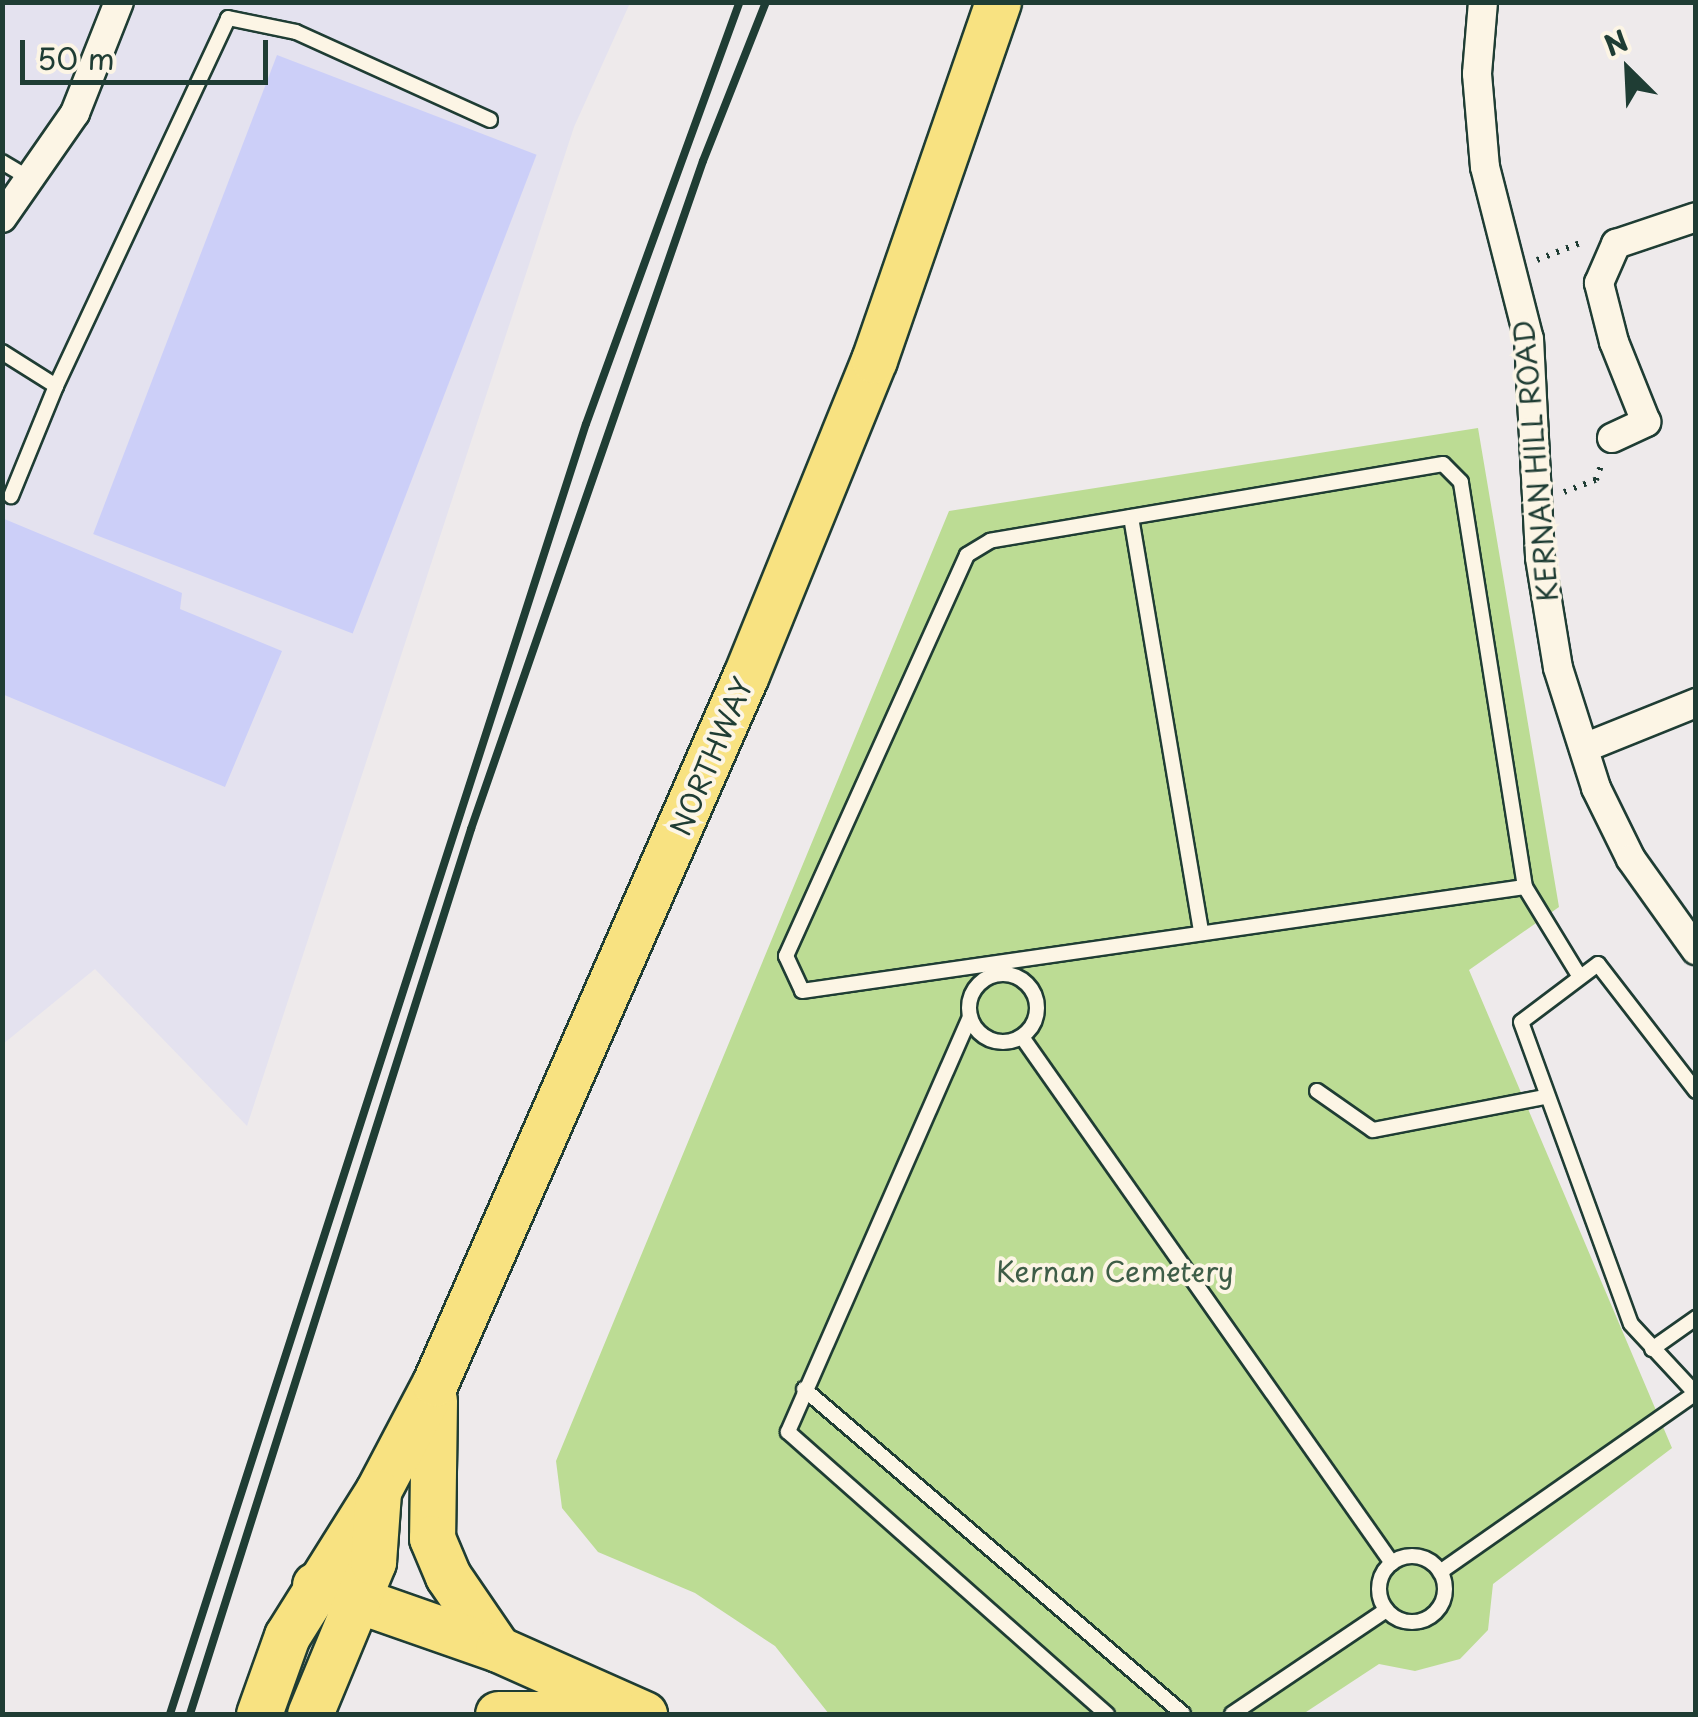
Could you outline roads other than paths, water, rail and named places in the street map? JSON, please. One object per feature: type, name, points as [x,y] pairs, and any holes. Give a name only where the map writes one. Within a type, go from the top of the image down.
[{"type":"highway","name":"NORTHWAY","points":[[259,1714],[287,1636],[373,1562],[378,1491],[435,1383],[784,582],[874,360],[998,2]]},
{"type":"highway","points":[[435,1383],[432,1538],[448,1576],[498,1649]]},
{"type":"highway","name":"NORTHWAY","points":[[310,1714],[336,1592]]},
{"type":"highway","points":[[293,1714],[336,1592],[498,1649],[644,1714]]},
{"type":"highway","points":[[498,1714],[626,1714]]},
{"type":"street","points":[[2,218],[75,114],[119,2]]},
{"type":"street","name":"KERNAN HILL ROAD","points":[[1484,2],[1477,74],[1485,167],[1529,339],[1536,504],[1558,668],[1584,748],[1631,859],[1696,950]]},
{"type":"street","points":[[1612,438],[1646,422],[1614,342],[1599,283],[1616,244],[1696,217]]},
{"type":"street","points":[[1584,748],[1696,703]]},
{"type":"lane","points":[[10,496],[56,386],[228,18],[296,32],[490,120]]},
{"type":"lane","points":[[2,162],[30,179]]},
{"type":"lane","points":[[2,352],[56,386]]},
{"type":"lane","points":[[1525,887],[1201,932],[992,969],[802,992],[786,956],[967,555],[990,541],[1444,464],[1456,470],[1525,887],[1580,977]]},
{"type":"lane","points":[[1131,517],[1201,932]]},
{"type":"lane","points":[[1440,1572],[1694,1395],[1631,1324],[1544,1097],[1520,1022],[1598,964],[1696,1091]]},
{"type":"lane","points":[[992,969],[974,989],[970,1017],[788,1432],[1108,1714]]},
{"type":"lane","points":[[992,969],[1014,976],[1031,989],[1037,1010],[1022,1036]]},
{"type":"lane","points":[[970,1017],[987,1038],[1022,1036]]},
{"type":"lane","points":[[1022,1036],[1392,1564]]},
{"type":"lane","points":[[1316,1092],[1373,1130],[1544,1097]]},
{"type":"lane","points":[[1652,1349],[1696,1318]]},
{"type":"lane","points":[[804,1389],[1183,1714]]},
{"type":"lane","points":[[1424,1558],[1440,1572],[1444,1594],[1426,1619],[1405,1621],[1386,1610],[1380,1581],[1392,1564],[1424,1558]]},
{"type":"lane","points":[[1232,1714],[1386,1610]]},
{"type":"railway","points":[[170,1714],[586,424],[740,2]]},
{"type":"railway","points":[[190,1714],[471,829],[703,161],[766,2]]},
{"type":"park label","name":"Kernan Cemetery","points":[[1115,1271]]}]
